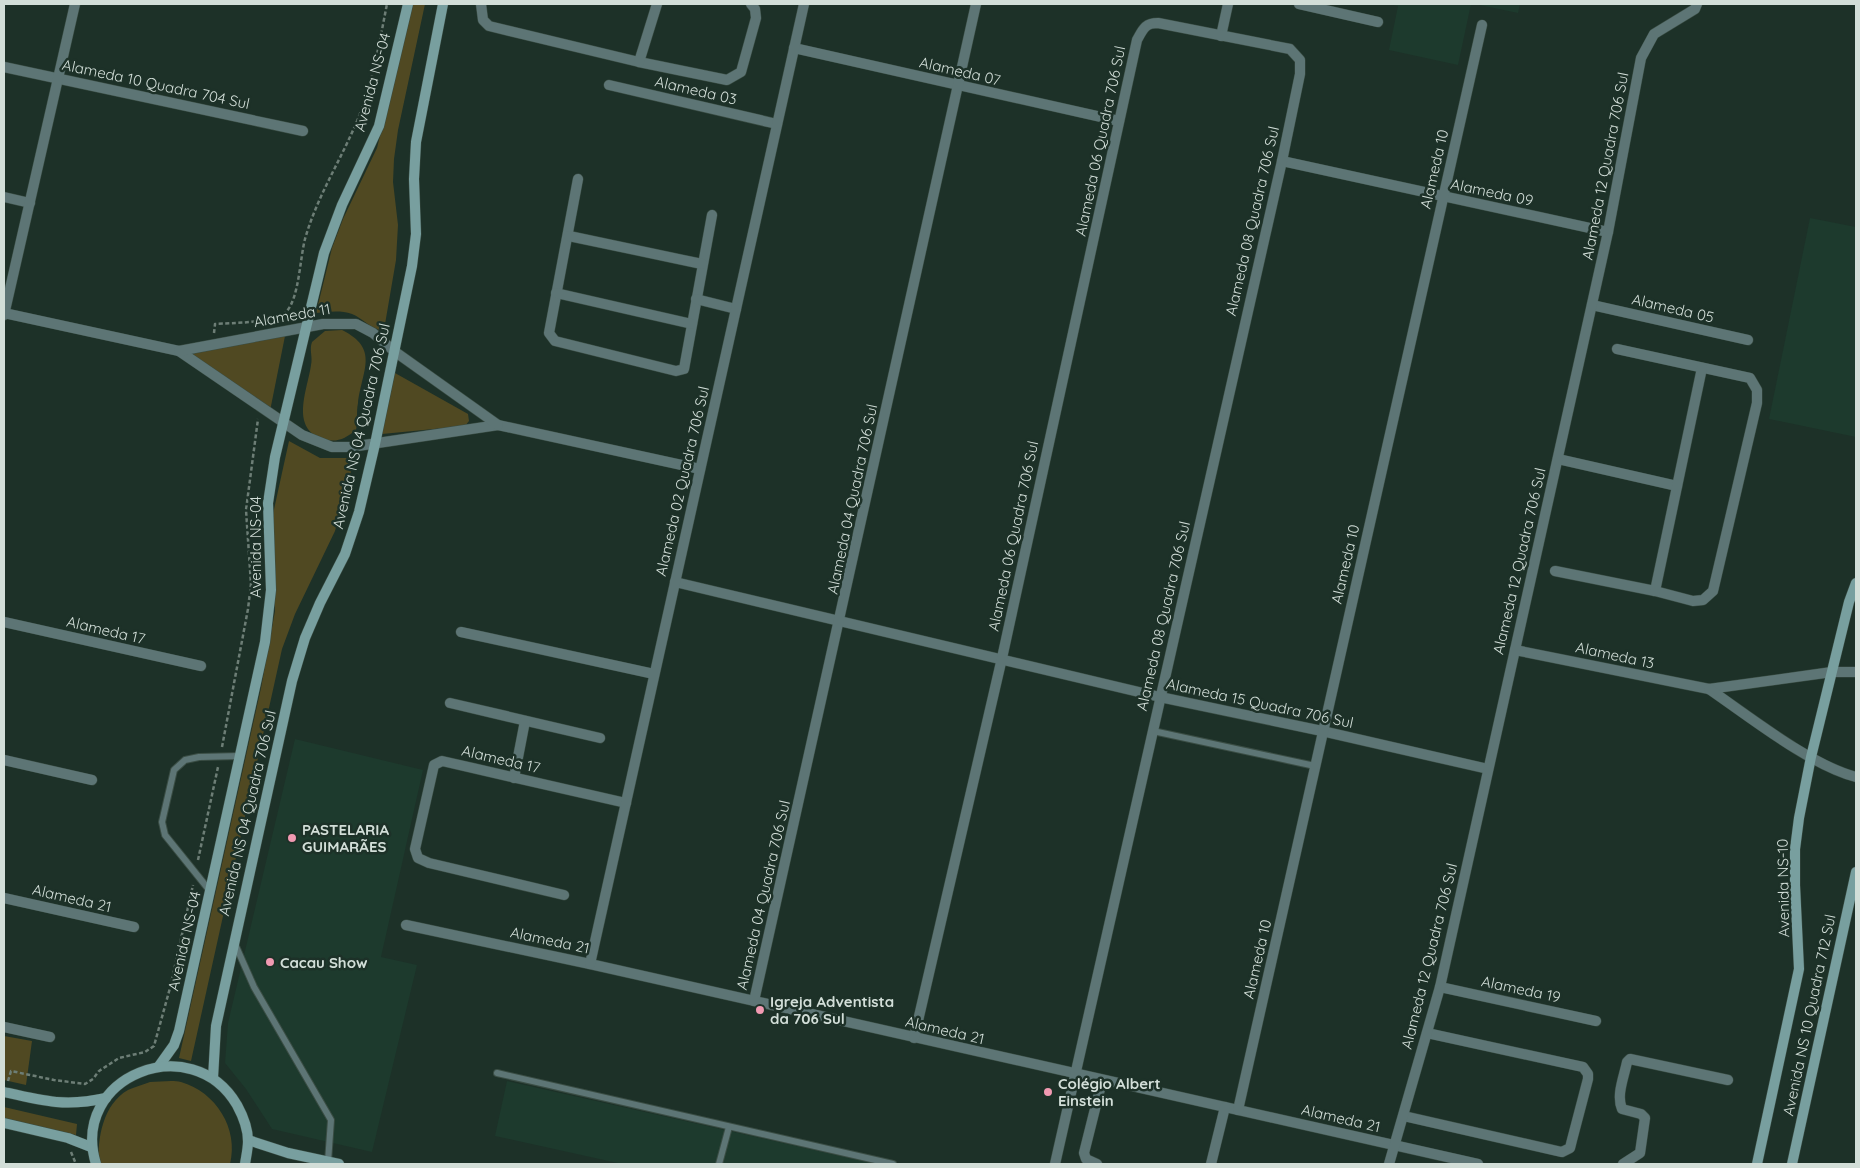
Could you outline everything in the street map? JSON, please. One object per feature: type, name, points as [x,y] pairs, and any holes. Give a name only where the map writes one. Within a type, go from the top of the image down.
[{"type":"street","points":[[4,314],[75,4]]},
{"type":"street","name":"Avenida NS-04","points":[[159,1066],[174,1045],[179,1031],[265,642],[271,590],[268,504],[283,424],[305,327],[324,253],[342,205],[379,126],[408,4]]},
{"type":"street","name":"Avenida NS 04 Quadra 706 Sul","points":[[213,1078],[216,1026],[233,940],[292,682],[316,612],[345,554],[359,512],[375,444],[412,266],[416,234],[414,180],[416,142],[443,4]]},
{"type":"street","points":[[481,4],[483,20],[489,26],[639,62],[727,80],[741,72],[756,18],[755,9],[750,4]]},
{"type":"street","points":[[639,62],[657,4]]},
{"type":"street","name":"Alameda 02 Quadra 706 Sul","points":[[590,964],[804,4]]},
{"type":"street","name":"Alameda 04 Quadra 706 Sul","points":[[754,1001],[976,4]]},
{"type":"street","points":[[1221,36],[1228,4]]},
{"type":"street","points":[[1299,4],[1378,22]]},
{"type":"street","name":"Alameda 12 Quadra 706 Sul","points":[[1389,1164],[1440,987],[1608,232],[1642,58],[1654,34],[1677,22],[1695,9],[1697,4]]},
{"type":"street","name":"Alameda 06 Quadra 706 Sul","points":[[914,1038],[1002,658],[1137,40],[1144,26],[1150,23],[1221,36]]},
{"type":"street","name":"Alameda 10","points":[[1238,1110],[1482,25]]},
{"type":"street","name":"Alameda 08 Quadra 706 Sul","points":[[1055,1164],[1282,161],[1300,74],[1300,60],[1290,48],[1221,36]]},
{"type":"street","name":"Alameda 07","points":[[794,48],[958,87],[1119,121]]},
{"type":"street","name":"Alameda 10 Quadra 704 Sul","points":[[4,66],[303,131]]},
{"type":"street","name":"Alameda 03","points":[[609,85],[777,124]]},
{"type":"street","name":"Alameda 09","points":[[1282,161],[1608,232]]},
{"type":"street","points":[[578,179],[549,333],[555,341],[676,371],[684,369],[712,214]]},
{"type":"street","points":[[4,197],[30,203]]},
{"type":"street","points":[[568,236],[702,264]]},
{"type":"street","points":[[556,293],[692,324]]},
{"type":"street","points":[[696,299],[736,309]]},
{"type":"street","name":"Alameda 05","points":[[1592,305],[1748,340]]},
{"type":"street","name":"Alameda 11","points":[[4,314],[179,352],[283,424],[316,442],[332,446],[351,447],[375,444],[498,425],[700,469]]},
{"type":"street","name":"Alameda 11","points":[[179,352],[305,327],[341,322],[356,324],[373,332],[394,351],[498,425]]},
{"type":"street","points":[[1555,571],[1655,591],[1693,601],[1703,600],[1713,591],[1757,403],[1757,390],[1750,378],[1617,349]]},
{"type":"street","points":[[1655,591],[1702,368]]},
{"type":"street","points":[[1558,459],[1677,486]]},
{"type":"street","name":"Alameda 15 Quadra 706 Sul","points":[[675,582],[1160,697],[1322,731],[1488,769]]},
{"type":"street","name":"Avenida NS-10","points":[[1757,1164],[1799,969],[1795,849],[1799,818],[1811,757],[1849,602],[1856,584]]},
{"type":"street","name":"Alameda 17","points":[[4,622],[201,666]]},
{"type":"street","points":[[460,632],[654,674]]},
{"type":"street","name":"Alameda 13","points":[[1515,650],[1709,689],[1832,672],[1856,672]]},
{"type":"street","name":"Alameda 13","points":[[1709,689],[1811,757],[1841,773],[1856,777]]},
{"type":"street","points":[[450,703],[600,738]]},
{"type":"street","points":[[514,778],[525,721]]},
{"type":"street","points":[[4,760],[92,780]]},
{"type":"street","name":"Alameda 17","points":[[564,895],[429,863],[418,858],[415,849],[434,765],[442,761],[626,803]]},
{"type":"street","name":"Avenida NS 10 Quadra 712 Sul","points":[[1792,1164],[1856,872]]},
{"type":"street","name":"Alameda 21","points":[[4,898],[134,927]]},
{"type":"street","name":"Alameda 21","points":[[406,925],[590,964],[1076,1075],[1478,1164]]},
{"type":"street","name":"Alameda 19","points":[[1440,987],[1596,1021]]},
{"type":"street","points":[[4,1027],[50,1037]]},
{"type":"street","points":[[1404,1116],[1562,1152],[1570,1148],[1588,1079],[1588,1074],[1584,1068],[1427,1033]]},
{"type":"street","points":[[1623,1164],[1640,1153],[1645,1118],[1641,1114],[1622,1109],[1620,1105],[1623,1079],[1627,1062],[1630,1059],[1728,1080]]},
{"type":"street","points":[[96,1164],[91,1147],[94,1121],[106,1098],[120,1082],[138,1072],[159,1066],[187,1067],[213,1078],[231,1095],[243,1116],[248,1140],[246,1164]]},
{"type":"street","points":[[1097,1164],[1086,1159],[1084,1153],[1102,1080]]},
{"type":"street","points":[[5,1092],[71,1104],[106,1098]]},
{"type":"street","points":[[1211,1164],[1225,1107]]},
{"type":"street","points":[[4,1123],[68,1138],[91,1147]]},
{"type":"street","points":[[248,1140],[288,1153],[339,1164]]},
{"type":"lane","points":[[1153,731],[1315,766]]},
{"type":"lane","points":[[210,891],[165,835],[162,822],[174,770],[185,760],[199,757],[240,756]]},
{"type":"lane","points":[[233,940],[254,987],[331,1120],[328,1162]]},
{"type":"lane","points":[[497,1074],[893,1164]]},
{"type":"lane","points":[[719,1164],[729,1127]]},
{"type":"path","points":[[212,345],[215,324],[270,318],[285,314],[291,304],[305,239],[319,197],[345,149],[362,109],[387,4]]},
{"type":"path","points":[[221,751],[248,609],[250,584],[246,510],[259,423],[256,413]]},
{"type":"path","points":[[198,863],[219,760]]},
{"type":"path","points":[[5,1092],[10,1071],[85,1084],[94,1079],[99,1071],[119,1058],[145,1052],[154,1046],[170,988],[193,882]]},
{"type":"shaded area","points":[[412,4],[425,4],[398,130],[393,182],[398,225],[396,260],[384,330],[380,330],[352,314],[316,313],[332,248],[343,219],[377,148]]},
{"type":"shaded area","points":[[1388,4],[1471,4],[1458,65],[1389,50],[1398,6]]},
{"type":"shaded area","points":[[1475,4],[1520,4],[1518,13]]},
{"type":"shaded area","points":[[1810,218],[1856,227],[1856,437],[1769,419]]},
{"type":"shaded area","points":[[342,330],[354,337],[361,345],[366,361],[357,406],[356,430],[344,438],[331,441],[312,433],[306,425],[303,416],[303,406],[311,362],[312,342],[325,331]]},
{"type":"shaded area","points":[[285,336],[270,411],[182,352]]},
{"type":"shaded area","points":[[395,373],[468,414],[469,421],[465,426],[382,434]]},
{"type":"shaded area","points":[[289,441],[320,458],[351,458],[354,460],[335,531],[295,614],[282,649],[191,1061],[179,1058],[261,688],[275,611],[273,514]]},
{"type":"shaded area","points":[[295,739],[423,770],[381,957],[417,965],[372,1152],[272,1129],[246,1089],[225,1063],[228,1023]]},
{"type":"shaded area","points":[[4,1036],[32,1041],[26,1085],[4,1080]]},
{"type":"shaded area","points":[[507,1081],[876,1164],[622,1164],[495,1136]]},
{"type":"shaded area","points":[[150,1082],[181,1082],[205,1094],[214,1103],[228,1125],[232,1151],[230,1164],[99,1164],[99,1144],[107,1113],[119,1096],[128,1090]]},
{"type":"shaded area","points":[[4,1107],[77,1124],[76,1135],[4,1119]]},
{"type":"place","name":"PASTELARIA GUIMARÃES","points":[[292,838]]},
{"type":"place","name":"Cacau Show","points":[[270,962]]},
{"type":"place","name":"Igreja Adventista da 706 Sul","points":[[760,1010]]},
{"type":"place","name":"Colégio Albert Einstein","points":[[1048,1092]]}]
